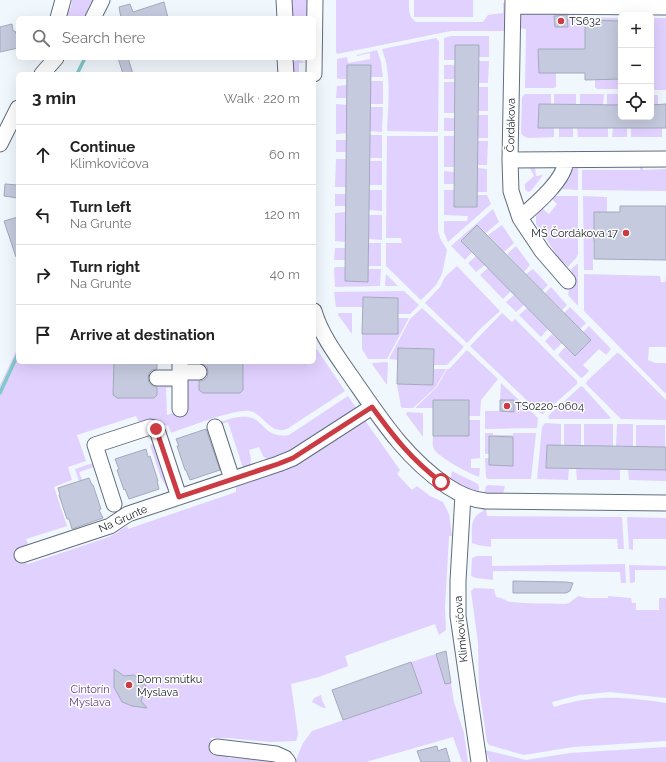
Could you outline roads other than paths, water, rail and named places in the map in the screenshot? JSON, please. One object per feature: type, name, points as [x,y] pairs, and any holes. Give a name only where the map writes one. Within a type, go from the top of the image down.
[{"type":"street","points":[[59,16],[63,0]]},
{"type":"street","points":[[94,16],[102,0]]},
{"type":"street","points":[[284,0],[285,16]]},
{"type":"street","points":[[313,16],[315,0]]},
{"type":"street","points":[[513,3],[666,7]]},
{"type":"street","name":"Čordákova","points":[[513,3],[510,160],[666,158]]},
{"type":"street","points":[[35,72],[40,60]]},
{"type":"street","points":[[44,72],[54,60]]},
{"type":"street","points":[[285,60],[286,72]]},
{"type":"street","points":[[310,60],[313,72]]},
{"type":"street","points":[[0,144],[16,112]]},
{"type":"street","points":[[510,160],[510,192],[520,218],[542,251],[568,281]]},
{"type":"street","points":[[520,218],[540,201],[561,175],[566,167],[566,160]]},
{"type":"street","points":[[316,318],[318,324],[331,346],[372,407],[401,446],[413,459],[441,482],[463,496],[486,501],[666,503]]},
{"type":"street","points":[[157,378],[180,371],[200,372]]},
{"type":"street","points":[[180,371],[180,409]]},
{"type":"street","name":"Na Grunte","points":[[22,555],[110,526],[123,516],[293,458],[372,407]]},
{"type":"street","name":"Na Grunte","points":[[114,504],[89,447],[153,427],[158,433],[179,497]]},
{"type":"street","points":[[214,427],[232,479]]},
{"type":"street","name":"Klimkovičova","points":[[463,496],[458,582],[458,616],[479,762]]},
{"type":"street","points":[[217,747],[276,754],[285,758],[288,762]]},
{"type":"waterway","points":[[78,72],[84,60]]},
{"type":"waterway","points":[[0,393],[16,358]]},
{"type":"place","name":"TS632","points":[[561,21]]},
{"type":"place","name":"MŠ Čordákova 17","points":[[626,233]]},
{"type":"place","name":"TS0220-0604","points":[[507,406]]},
{"type":"place","name":"Dom smútku Myslava","points":[[129,685]]},
{"type":"park label","name":"Cintorín Myslava","points":[[90,695]]}]
